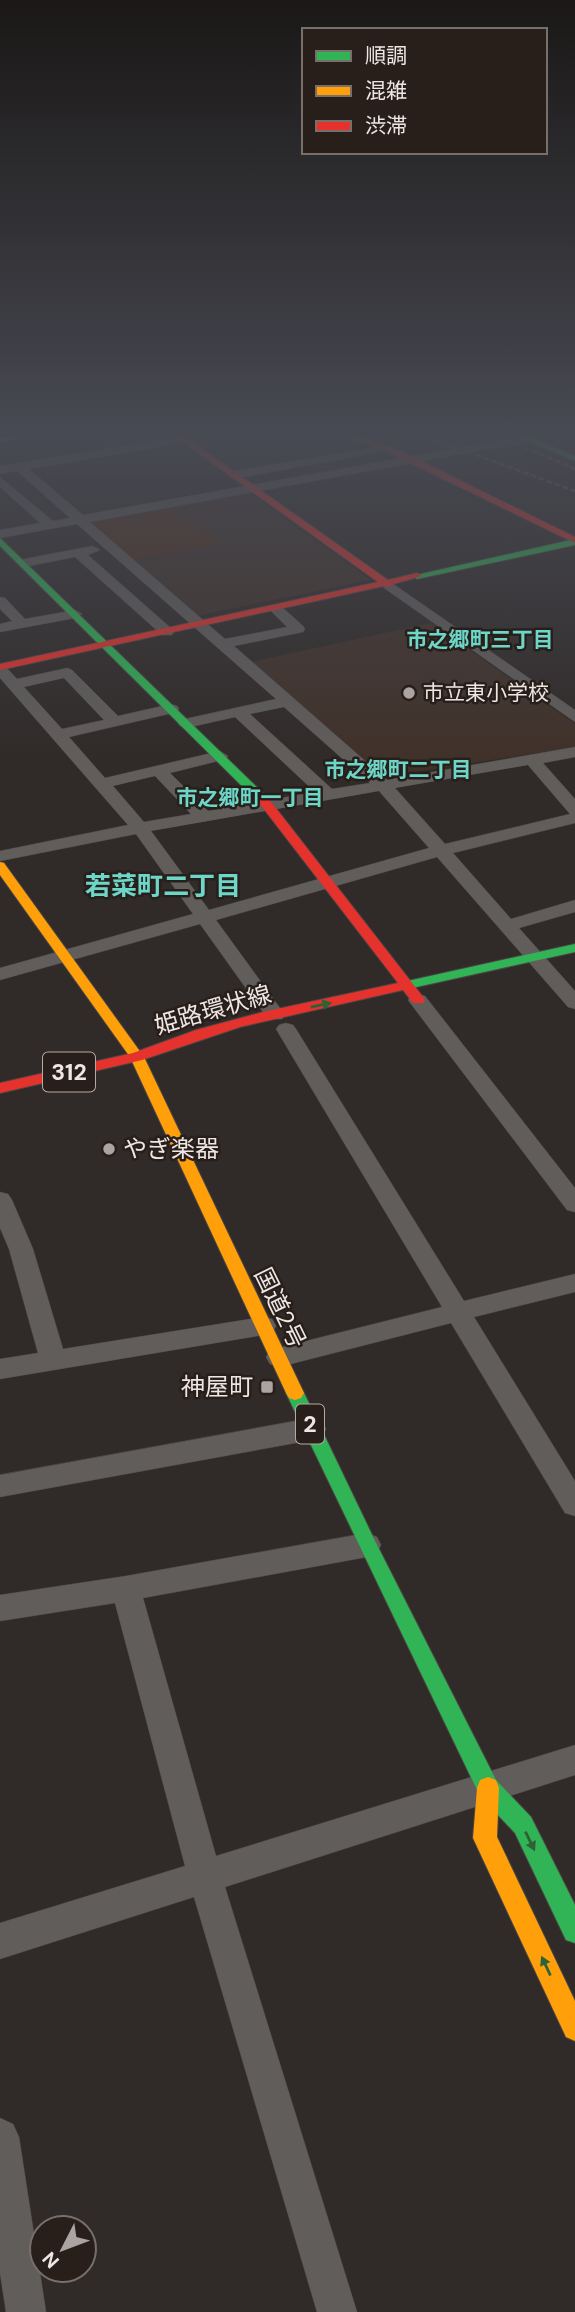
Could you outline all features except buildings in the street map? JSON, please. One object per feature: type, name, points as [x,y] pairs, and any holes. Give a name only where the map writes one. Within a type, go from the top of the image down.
[{"type":"main road","points":[[332,545],[389,585]]},
{"type":"main road","points":[[0,668],[389,585],[559,545]]},
{"type":"main road","points":[[4,548],[24,563],[270,806],[410,996]]},
{"type":"main road","name":"国道2号","points":[[0,866],[137,1056],[367,1545],[488,1788],[523,1825],[575,1931]]},
{"type":"main road","name":"姫路環状線","points":[[137,1056],[170,1043],[283,1025],[410,996],[539,963],[575,947]]},
{"type":"main road","name":"姫路環状線","points":[[539,963],[575,963]]},
{"type":"main road","name":"姫路環状線","points":[[137,1056],[179,1054],[232,1041]]},
{"type":"main road","name":"312","points":[[0,1088],[137,1056]]},
{"type":"main road","name":"国道2号","points":[[488,1788],[485,1838],[575,2028]]},
{"type":"street","points":[[24,563],[57,545]]},
{"type":"street","points":[[77,545],[167,632]]},
{"type":"street","points":[[104,545],[110,546],[224,644],[383,785],[575,1003]]},
{"type":"street","points":[[389,585],[575,718]]},
{"type":"street","points":[[0,601],[22,624]]},
{"type":"street","points":[[224,644],[298,629],[276,609]]},
{"type":"street","points":[[0,628],[75,614]]},
{"type":"street","points":[[0,668],[141,828],[283,1025],[459,1310],[575,1505]]},
{"type":"street","points":[[14,684],[67,674],[114,722]]},
{"type":"street","points":[[186,723],[289,701]]},
{"type":"street","points":[[58,735],[171,709]]},
{"type":"street","points":[[239,712],[328,795]]},
{"type":"street","points":[[0,856],[141,828],[575,752]]},
{"type":"street","points":[[101,784],[219,756]]},
{"type":"street","points":[[530,759],[575,810]]},
{"type":"street","points":[[158,770],[204,817]]},
{"type":"street","points":[[0,974],[330,884],[440,850],[575,818]]},
{"type":"street","points":[[549,823],[575,837]]},
{"type":"street","points":[[506,926],[575,906]]},
{"type":"street","points":[[410,996],[575,1204]]},
{"type":"street","points":[[0,1200],[21,1248],[53,1360]]},
{"type":"street","points":[[279,1357],[575,1283]]},
{"type":"street","points":[[0,1369],[263,1326]]},
{"type":"street","points":[[0,1486],[312,1429]]},
{"type":"street","points":[[0,1608],[126,1589],[367,1545]]},
{"type":"street","points":[[126,1589],[205,1877],[337,2312]]},
{"type":"street","points":[[0,1941],[575,1760]]},
{"type":"street","points":[[0,2137],[26,2312]]},
{"type":"shaded area","points":[[113,545],[216,545],[131,561]]},
{"type":"shaded area","points":[[215,545],[322,545],[371,580],[196,616],[131,561]]},
{"type":"shaded area","name":"市立東小学校","points":[[431,623],[575,724],[575,747],[384,777],[251,662]]},
{"type":"traffic: fast","points":[[4,545],[264,801]]},
{"type":"traffic: fast","points":[[417,576],[562,545]]},
{"type":"traffic: fast","points":[[403,986],[575,948]]},
{"type":"traffic: fast","points":[[295,1393],[488,1788],[523,1825],[575,1931]]},
{"type":"traffic: slow","points":[[0,866],[137,1057],[295,1393]]},
{"type":"traffic: slow","points":[[488,1788],[485,1838],[575,2028]]},
{"type":"traffic: jam","points":[[332,545],[389,585]]},
{"type":"traffic: jam","points":[[0,667],[417,576]]},
{"type":"traffic: jam","points":[[264,801],[418,1000]]},
{"type":"traffic: jam","points":[[137,1057],[169,1044],[235,1024],[403,986]]},
{"type":"traffic: jam","points":[[0,1088],[137,1057]]},
{"type":"place","name":"市立東小学校","points":[[409,693]]},
{"type":"place","name":"やぎ楽器","points":[[109,1149]]},
{"type":"place","name":"神屋町","points":[[267,1387]]},
{"type":"district","name":"市之郷町三丁目","points":[[480,640]]},
{"type":"district","name":"市之郷町二丁目","points":[[398,770]]},
{"type":"district","name":"市之郷町一丁目","points":[[250,798]]},
{"type":"district","name":"若菜町二丁目","points":[[163,886]]}]
